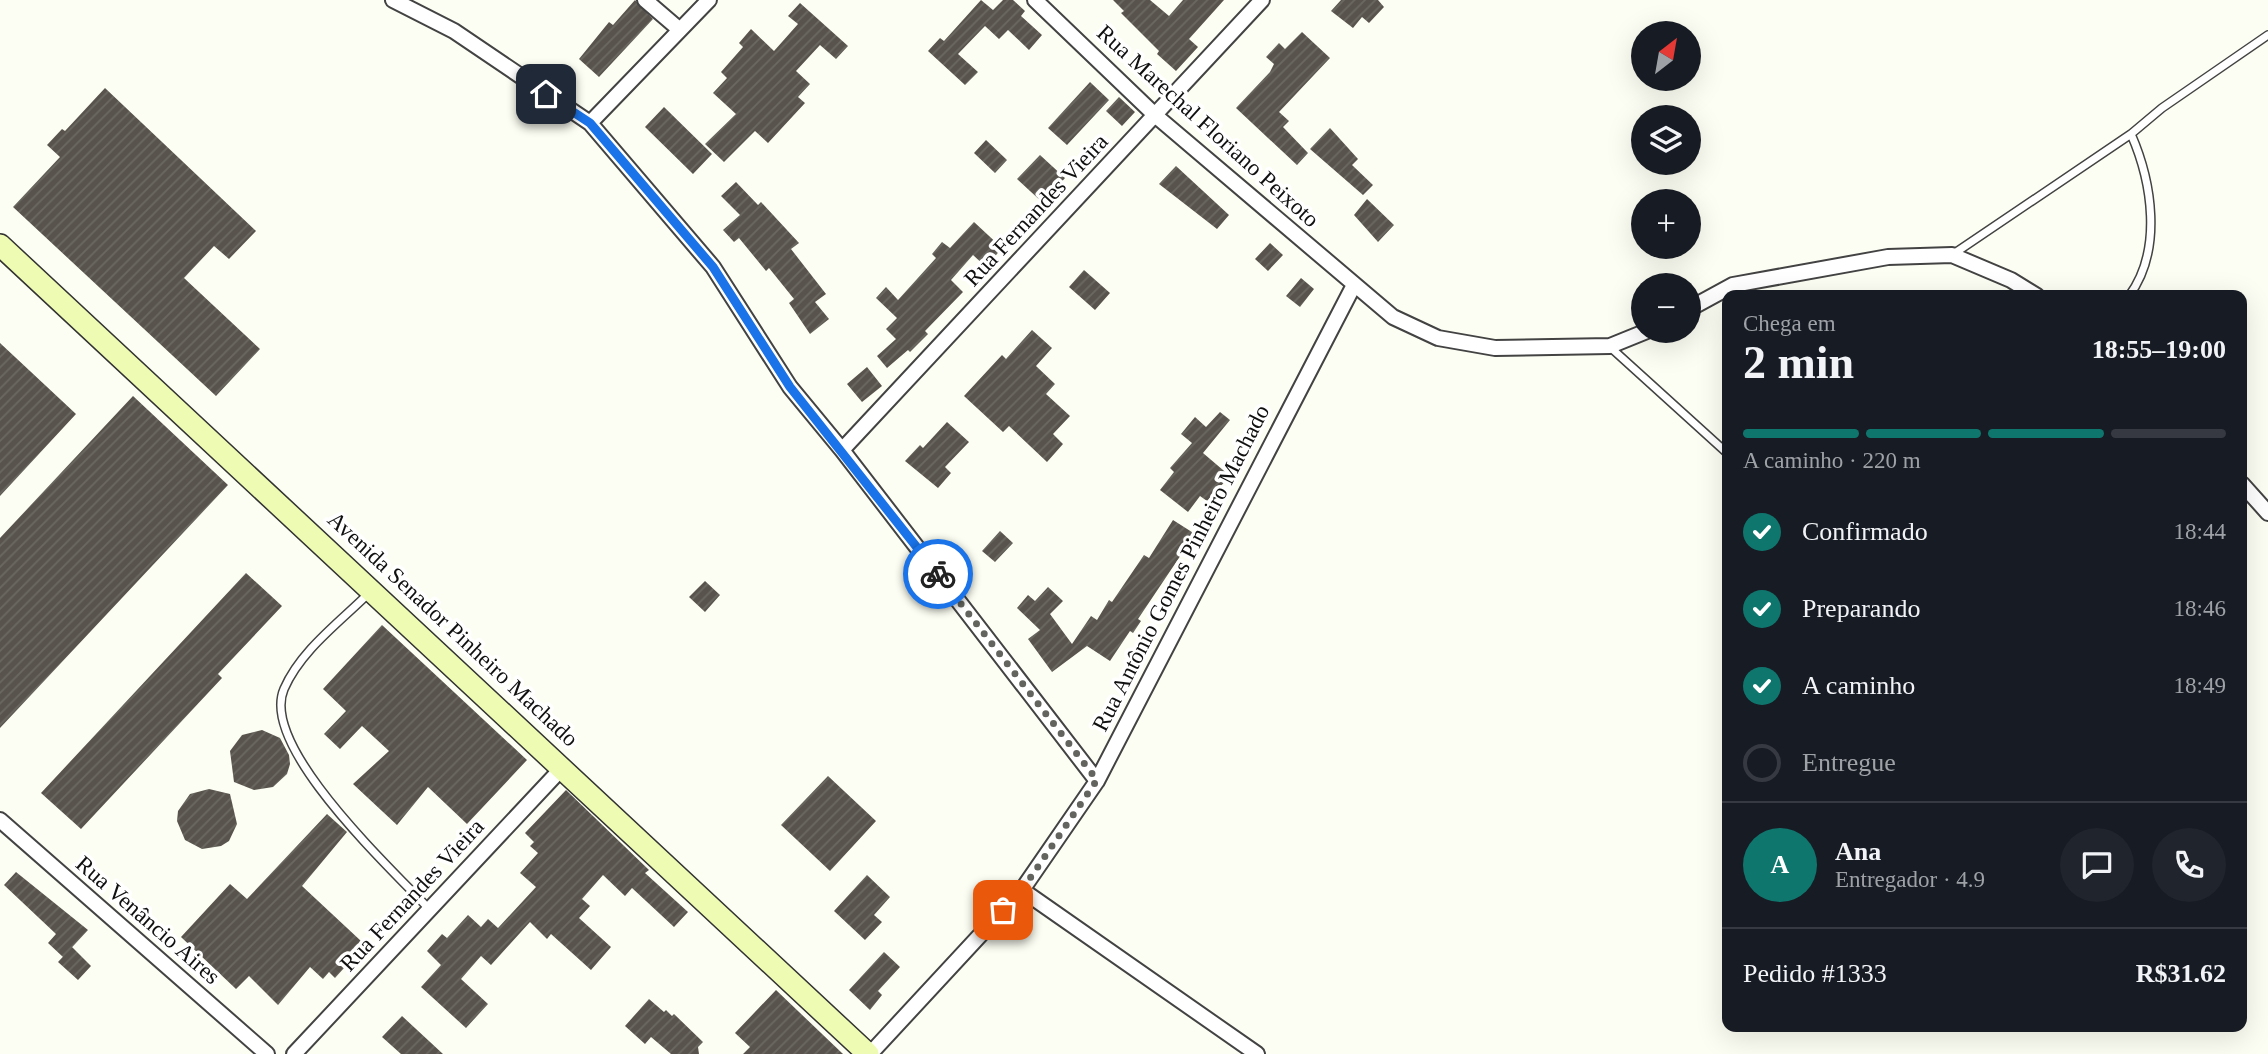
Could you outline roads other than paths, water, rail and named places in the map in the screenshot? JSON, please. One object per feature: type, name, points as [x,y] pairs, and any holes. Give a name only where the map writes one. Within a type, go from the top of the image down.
[{"type":"main road","name":"Avenida Senador Pinheiro Machado","points":[[0,245],[564,767],[869,1054]]},
{"type":"street","points":[[393,0],[454,31],[590,123],[713,267],[790,387],[842,450],[1097,780]]},
{"type":"street","points":[[645,0],[680,30]]},
{"type":"street","points":[[590,123],[709,0]]},
{"type":"street","name":"Rua Marechal Floriano Peixoto","points":[[1035,0],[1156,116],[1392,317],[1438,338],[1495,348],[1610,346]]},
{"type":"street","name":"Rua Fernandes Vieira","points":[[842,450],[1262,0]]},
{"type":"street","points":[[1724,290],[1733,285],[1888,257],[1952,255],[2011,280],[2027,290]]},
{"type":"street","name":"Rua Antônio Gomes Pinheiro Machado","points":[[869,1054],[1022,890],[1097,780],[1354,285]]},
{"type":"street","points":[[1701,302],[1722,291]]},
{"type":"street","points":[[1610,346],[1631,337]]},
{"type":"street","points":[[2247,490],[2268,513]]},
{"type":"street","name":"Rua Fernandes Vieira","points":[[293,1054],[564,767]]},
{"type":"street","name":"Rua Venâncio Aires","points":[[0,820],[267,1054]]},
{"type":"street","points":[[1022,890],[1257,1054]]},
{"type":"lane","points":[[1952,255],[2131,134],[2162,108],[2268,35]]},
{"type":"lane","points":[[2131,134],[2146,175],[2152,216],[2147,253],[2132,290]]},
{"type":"lane","points":[[1610,346],[1722,448]]},
{"type":"lane","points":[[372,590],[297,664],[283,692],[280,719],[313,783],[430,910]]}]
